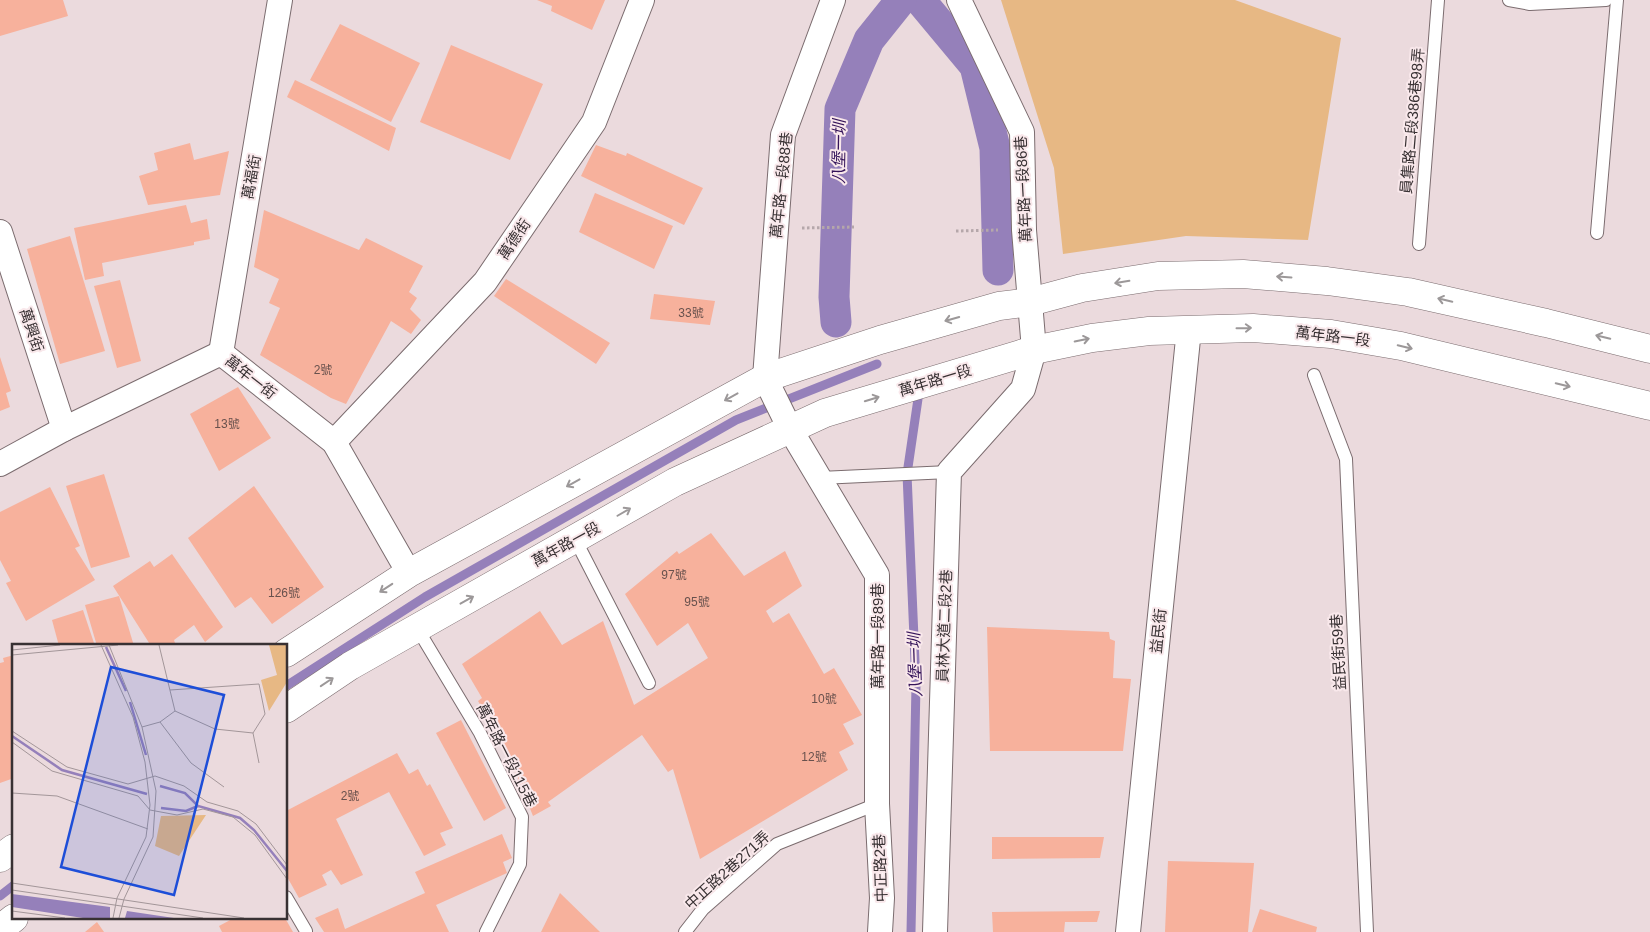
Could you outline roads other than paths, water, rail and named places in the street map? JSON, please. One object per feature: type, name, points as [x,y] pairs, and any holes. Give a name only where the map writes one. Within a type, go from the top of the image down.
[{"type":"street","name":"萬福街","points":[[220,353],[280,0]]},
{"type":"street","name":"萬德街","points":[[334,442],[485,282],[594,122],[642,0]]},
{"type":"street","name":"萬年路一段88巷","points":[[765,378],[783,134],[833,0]]},
{"type":"street","name":"萬年路一段86巷","points":[[959,0],[1022,132],[1024,230],[1034,350]]},
{"type":"street","name":"萬興街","points":[[0,232],[64,430]]},
{"type":"street","points":[[288,652],[409,573],[765,378],[880,340],[999,306],[1030,302],[1082,288],[1158,276],[1243,274],[1327,281],[1408,292],[1650,349]]},
{"type":"street","name":"萬年路一段","points":[[288,708],[350,666],[675,482],[825,414],[1034,350],[1092,338],[1149,330],[1253,328],[1321,333],[1401,346],[1650,406]]},
{"type":"street","name":"益民街","points":[[1128,932],[1189,329]]},
{"type":"street","points":[[949,472],[1023,389],[1034,350]]},
{"type":"street","name":"萬年一街","points":[[0,464],[64,430],[220,353],[334,442],[409,573]]},
{"type":"street","name":"萬年路一段89巷","points":[[765,378],[790,429],[877,575],[877,804]]},
{"type":"street","name":"員林大道二段2巷","points":[[935,932],[949,472]]},
{"type":"street","name":"中正路2巷","points":[[877,804],[882,898],[880,932]]},
{"type":"street","points":[[0,858],[12,849]]},
{"type":"street","points":[[0,929],[12,920]]},
{"type":"lane","name":"員集路二段386巷98弄","points":[[1419,244],[1438,0]]},
{"type":"lane","points":[[1509,0],[1530,4],[1606,0]]},
{"type":"lane","points":[[1597,233],[1617,0]]},
{"type":"lane","name":"益民街59巷","points":[[1314,375],[1346,459],[1367,932]]},
{"type":"lane","points":[[820,478],[949,472]]},
{"type":"lane","points":[[575,539],[649,683]]},
{"type":"lane","name":"萬年路一段115巷","points":[[417,628],[480,733],[522,817],[520,864],[486,932]]},
{"type":"lane","name":"中正路2巷271弄","points":[[685,932],[703,910],[777,844],[877,804]]},
{"type":"lane","points":[[288,900],[306,931]]},
{"type":"waterway","name":"八堡一圳","points":[[836,322],[834,297],[840,109],[869,40],[901,0]]},
{"type":"waterway","name":"八堡一圳","points":[[920,0],[975,66],[995,148],[998,270]]},
{"type":"waterway","points":[[288,685],[425,597],[736,420],[877,364]]},
{"type":"waterway","name":"八堡一圳","points":[[911,932],[916,685],[907,474],[918,399]]},
{"type":"waterway","points":[[0,896],[12,887]]}]
